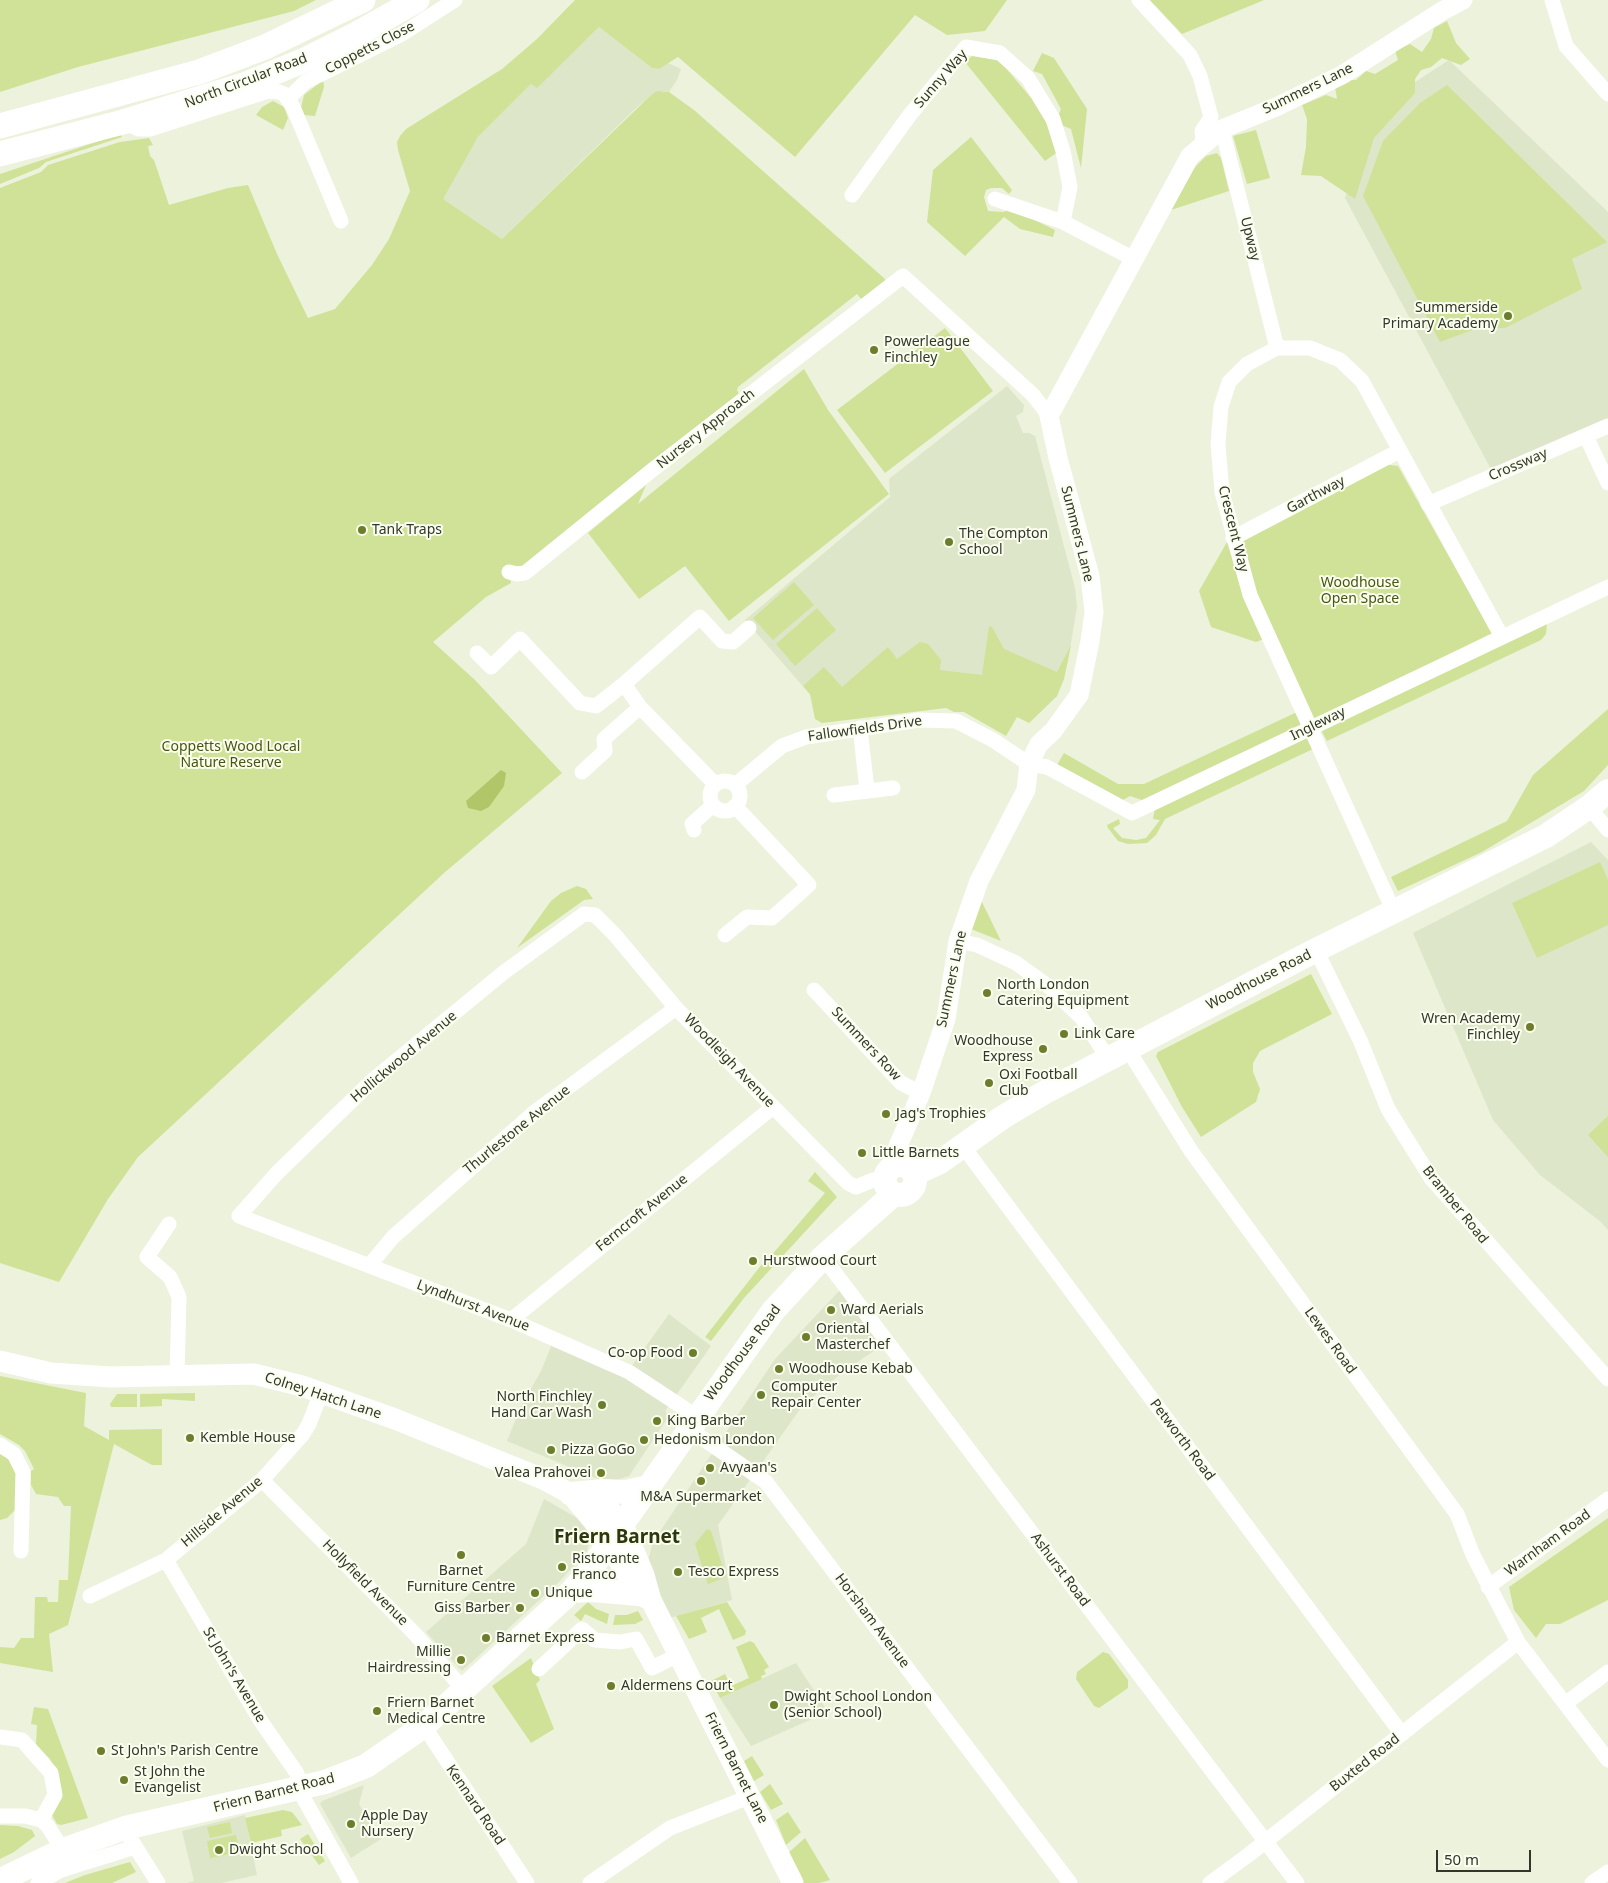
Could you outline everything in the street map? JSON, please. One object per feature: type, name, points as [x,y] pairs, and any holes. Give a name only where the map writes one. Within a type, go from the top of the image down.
[{"type":"highway","name":"North Circular Road","points":[[29,116],[199,72],[265,47],[363,0]]},
{"type":"highway","name":"North Circular Road","points":[[64,137],[124,122],[244,84],[298,62],[357,34],[417,0]]},
{"type":"highway","points":[[0,121],[29,116]]},
{"type":"highway","points":[[0,126],[29,116]]},
{"type":"highway","points":[[0,154],[64,137]]},
{"type":"highway","points":[[0,164],[64,137]]},
{"type":"main road","name":"Woodhouse Road","points":[[616,1535],[772,1311],[898,1178],[940,1162],[1002,1117],[1118,1053],[1316,950],[1546,836],[1589,807],[1608,791]]},
{"type":"main road","name":"Colney Hatch Lane","points":[[0,1361],[51,1372],[111,1377],[254,1374],[321,1393],[395,1419],[543,1479],[571,1494],[609,1508],[616,1535]]},
{"type":"main road","points":[[571,1494],[603,1491],[626,1492],[648,1487]]},
{"type":"main road","name":"Friern Barnet Road","points":[[0,1882],[63,1850],[130,1837],[326,1782],[366,1766],[424,1726],[572,1592],[616,1535]]},
{"type":"main road","name":"Friern Barnet Lane","points":[[616,1535],[644,1575],[645,1597],[678,1655],[793,1883]]},
{"type":"main road","points":[[572,1592],[592,1590],[645,1597]]},
{"type":"street","name":"Coppetts Close","points":[[288,100],[305,82],[402,34],[455,0]]},
{"type":"street","name":"Summers Lane","points":[[1139,0],[1190,55],[1200,76],[1211,117],[1202,131],[1203,144]]},
{"type":"street","name":"Summers Lane","points":[[898,1178],[898,1146],[921,1093],[946,1019],[958,941],[979,881],[1026,790],[1029,764],[1039,744],[1054,731],[1079,696],[1094,612],[1090,576],[1058,458],[1049,416],[1190,156],[1222,129],[1276,107],[1342,75],[1442,5],[1463,0]]},
{"type":"street","points":[[1552,0],[1566,46],[1608,94]]},
{"type":"street","name":"Sunny Way","points":[[852,195],[909,116],[966,47],[1000,53],[1028,78],[1053,119],[1063,151],[1070,187],[1063,222]]},
{"type":"street","points":[[124,122],[139,129],[150,129],[268,92],[278,92],[288,100],[341,220]]},
{"type":"street","name":"Upway","points":[[1222,129],[1277,348]]},
{"type":"street","points":[[995,199],[1063,222],[1134,259]]},
{"type":"street","name":"Nursery Approach","points":[[508,572],[525,573],[651,472],[903,276],[1034,395],[1049,416]]},
{"type":"street","name":"Crescent Way","points":[[1394,912],[1250,595],[1233,538],[1222,492],[1218,444],[1221,408],[1229,382],[1247,364],[1277,348],[1310,348],[1340,360],[1362,381],[1502,637]]},
{"type":"street","name":"Crossway","points":[[1428,504],[1608,426]]},
{"type":"street","points":[[1586,436],[1608,482]]},
{"type":"street","name":"Garthway","points":[[1233,538],[1399,451]]},
{"type":"street","name":"Ingleway","points":[[1029,764],[1047,767],[1132,813],[1608,587]]},
{"type":"street","points":[[477,653],[491,667],[520,639],[580,703],[596,706],[624,684],[700,616],[722,641],[733,642],[749,628]]},
{"type":"street","points":[[624,684],[640,707],[715,784]]},
{"type":"street","points":[[582,772],[605,751],[604,739],[640,707]]},
{"type":"street","name":"Fallowfields Drive","points":[[735,785],[782,746],[806,736],[919,720],[956,721],[993,740],[1029,764]]},
{"type":"street","points":[[860,728],[867,790]]},
{"type":"street","points":[[723,781],[735,785],[739,796],[735,806],[726,810],[713,805],[710,794],[715,784],[723,781]]},
{"type":"street","points":[[834,795],[893,788]]},
{"type":"street","points":[[694,830],[692,824],[713,805]]},
{"type":"street","points":[[725,935],[747,917],[772,918],[809,885],[735,806]]},
{"type":"street","points":[[1589,807],[1608,830]]},
{"type":"street","name":"Woodleigh Avenue","points":[[584,914],[595,915],[676,1008],[848,1183],[856,1187],[873,1180],[898,1178]]},
{"type":"street","name":"Hollickwood Avenue","points":[[239,1216],[276,1174],[374,1079],[504,973],[584,914]]},
{"type":"street","name":"Lewes Road","points":[[958,941],[977,945],[1016,963],[1048,986],[1118,1053],[1457,1514],[1463,1533],[1488,1587],[1518,1642],[1608,1760]]},
{"type":"street","name":"Bramber Road","points":[[1316,950],[1360,1040],[1388,1109],[1431,1178],[1608,1379]]},
{"type":"street","name":"Summers Row","points":[[814,990],[901,1082],[921,1093]]},
{"type":"street","name":"Thurlestone Avenue","points":[[369,1266],[393,1238],[536,1111],[676,1008]]},
{"type":"street","name":"Ferncroft Avenue","points":[[511,1320],[773,1107]]},
{"type":"street","name":"Petworth Road","points":[[962,1145],[1402,1734]]},
{"type":"street","name":"Lyndhurst Avenue","points":[[239,1216],[511,1320],[629,1372],[693,1422]]},
{"type":"street","points":[[169,1224],[147,1257],[170,1277],[179,1297],[177,1377]]},
{"type":"street","name":"Ashurst Road","points":[[823,1256],[1297,1883]]},
{"type":"street","name":"Hillside Avenue","points":[[90,1596],[166,1560],[262,1480],[310,1424],[321,1393]]},
{"type":"street","name":"Horsham Avenue","points":[[693,1422],[766,1482],[1070,1883]]},
{"type":"street","points":[[0,1445],[14,1454],[23,1472],[21,1551]]},
{"type":"street","name":"Hollyfield Avenue","points":[[262,1480],[415,1634],[464,1690]]},
{"type":"street","name":"Warnham Road","points":[[1488,1587],[1608,1499]]},
{"type":"street","name":"St John's Avenue","points":[[166,1560],[260,1720],[296,1772],[301,1789],[326,1841],[351,1883]]},
{"type":"street","points":[[539,1669],[582,1629],[595,1640],[620,1642],[636,1639],[652,1668],[678,1655]]},
{"type":"street","name":"Buxted Road","points":[[1210,1883],[1265,1843],[1518,1642]]},
{"type":"street","points":[[1566,1703],[1608,1672]]},
{"type":"street","name":"Kennard Road","points":[[424,1726],[527,1883]]},
{"type":"street","points":[[0,1737],[22,1740],[51,1773],[55,1795],[41,1820]]},
{"type":"street","points":[[590,1883],[670,1828],[749,1797]]},
{"type":"street","points":[[0,1816],[25,1816],[41,1820],[47,1825],[63,1850]]},
{"type":"street","points":[[130,1837],[158,1883]]},
{"type":"street","name":"Friern Barnet Road","points":[[38,1883],[130,1837]]},
{"type":"street","points":[[1592,1883],[1608,1872]]},
{"type":"shaded area","points":[[599,27],[652,68],[659,69],[666,62],[681,69],[677,80],[669,92],[663,91],[650,96],[636,108],[502,239],[442,199],[478,137],[531,84],[537,87]]},
{"type":"shaded area","name":"Summerside Primary Academy","points":[[1449,60],[1608,212],[1608,420],[1492,471],[1345,198],[1369,132],[1406,88]]},
{"type":"shaded area","name":"The Compton School","points":[[1007,386],[1024,405],[1023,412],[1016,416],[1023,433],[1035,436],[1075,588],[1077,607],[1068,661],[1057,696],[1029,723],[1033,709],[972,691],[828,715],[745,620],[890,497],[889,479]]},
{"type":"shaded area","points":[[501,770],[506,773],[504,786],[489,807],[481,811],[468,808],[466,801]]},
{"type":"shaded area","name":"Wren Academy Finchley","points":[[1591,842],[1608,860],[1608,1230],[1601,1222],[1540,1175],[1493,1120],[1413,933]]},
{"type":"shaded area","points":[[842,1288],[887,1342],[843,1372],[803,1405],[718,1525],[732,1600],[670,1618],[647,1564],[653,1542],[775,1359]]},
{"type":"shaded area","points":[[669,1314],[711,1346],[665,1411],[669,1416],[629,1476],[608,1483],[507,1441],[521,1406],[541,1371],[554,1339],[631,1367]]},
{"type":"shaded area","points":[[544,1499],[584,1522],[588,1528],[590,1540],[587,1551],[559,1582],[462,1671],[426,1632],[526,1544]]},
{"type":"shaded area","name":"Dwight School London (Senior School)","points":[[796,1663],[828,1712],[751,1746],[720,1698]]},
{"type":"shaded area","name":"Apple Day Nursery","points":[[364,1785],[359,1804],[381,1839],[351,1858],[320,1804],[322,1801]]},
{"type":"shaded area","name":"Dwight School","points":[[245,1815],[257,1875],[221,1883],[187,1883],[194,1881],[182,1831]]},
{"type":"green space","points":[[0,0],[316,0],[294,11],[78,67],[0,92]]},
{"type":"green space","name":"Coppetts Wood Local Nature Reserve","points":[[575,0],[1007,0],[985,31],[947,35],[915,15],[795,157],[678,57],[659,69],[652,68],[599,27],[537,88],[531,84],[478,137],[443,199],[502,239],[650,96],[657,91],[669,92],[694,110],[885,279],[885,284],[863,301],[857,294],[738,387],[737,390],[742,401],[510,578],[511,583],[486,597],[433,642],[475,680],[562,773],[444,873],[138,1157],[108,1199],[59,1282],[0,1263],[0,188],[41,172],[48,165],[120,142],[149,138],[153,145],[148,146],[150,156],[154,160],[169,205],[228,188],[248,185],[277,254],[308,318],[335,309],[372,265],[389,239],[410,191],[398,150],[397,142],[400,136],[406,129],[502,69],[537,39]]},
{"type":"green space","points":[[1150,0],[1264,0],[1182,34]]},
{"type":"green space","points":[[1447,21],[1456,43],[1470,59],[1461,65],[1442,58],[1431,67],[1421,70],[1415,79],[1415,93],[1374,138],[1355,199],[1321,176],[1301,175],[1306,147],[1307,119],[1302,105],[1326,95],[1337,99],[1335,87],[1349,80],[1356,80],[1366,71],[1375,74],[1398,60],[1395,51],[1410,44],[1422,52],[1431,39],[1434,28]]},
{"type":"green space","points":[[1042,53],[1054,58],[1087,109],[1081,168],[1071,129],[1061,125],[1058,116],[1061,109],[1042,74],[1033,71]]},
{"type":"green space","points":[[972,56],[999,60],[1032,99],[1049,127],[1059,151],[1045,161],[965,62]]},
{"type":"green space","points":[[323,80],[324,87],[315,116],[304,115],[301,108],[304,95]]},
{"type":"green space","points":[[1447,85],[1607,242],[1572,259],[1582,289],[1505,328],[1475,329],[1440,342],[1363,196],[1383,141],[1420,103]]},
{"type":"green space","points":[[273,101],[284,107],[288,118],[283,130],[256,115],[262,107]]},
{"type":"green space","points":[[1256,130],[1270,178],[1247,184],[1233,136]]},
{"type":"green space","points":[[120,134],[122,137],[46,162],[39,168],[0,184],[0,174]]},
{"type":"green space","points":[[971,137],[1012,190],[1009,194],[1002,188],[986,190],[984,197],[988,211],[1004,212],[1010,208],[1055,230],[1053,237],[1020,229],[1004,217],[965,256],[927,222],[933,170]]},
{"type":"green space","points":[[1217,153],[1221,158],[1229,191],[1171,210],[1195,167],[1206,156]]},
{"type":"green space","points":[[945,328],[993,391],[885,473],[837,410]]},
{"type":"green space","points":[[804,369],[828,410],[889,494],[729,621],[685,566],[639,599],[588,533],[646,485],[638,504]]},
{"type":"green space","name":"Woodhouse Open Space","points":[[1383,464],[1398,466],[1492,633],[1314,721],[1253,587],[1240,545],[1244,535]]},
{"type":"green space","points":[[1227,542],[1240,585],[1264,639],[1256,642],[1211,627],[1199,591]]},
{"type":"green space","points":[[794,582],[814,605],[773,640],[753,618]]},
{"type":"green space","points":[[817,608],[836,630],[795,666],[776,644]]},
{"type":"green space","points":[[1547,622],[1546,634],[1541,640],[1327,741],[1321,730]]},
{"type":"green space","points":[[989,626],[992,627],[1004,649],[1057,672],[1071,645],[1064,679],[1057,696],[1029,723],[1017,717],[1006,736],[964,712],[954,712],[946,708],[822,723],[815,719],[810,694],[803,686],[824,667],[842,687],[888,647],[897,659],[920,642],[928,644],[941,660],[940,670],[982,675]]},
{"type":"green space","points":[[1608,709],[1608,765],[1584,791],[1482,852],[1398,891],[1391,877],[1507,821],[1533,775]]},
{"type":"green space","points":[[1297,712],[1304,727],[1148,802],[1130,796],[1121,801],[1057,765],[1064,753],[1118,784],[1144,784]]},
{"type":"green space","points":[[1306,736],[1313,749],[1165,819],[1156,835],[1147,843],[1128,844],[1118,841],[1108,828],[1107,825],[1119,819],[1120,824],[1113,828],[1122,838],[1136,840],[1146,838],[1160,820],[1153,819],[1155,808]]},
{"type":"green space","points":[[1600,862],[1608,880],[1608,925],[1537,958],[1512,903]]},
{"type":"green space","points":[[577,886],[586,889],[593,899],[584,900],[517,948],[551,901],[561,893]]},
{"type":"green space","points":[[981,900],[1001,941],[971,929]]},
{"type":"green space","points":[[1311,974],[1332,1014],[1260,1051],[1253,1063],[1253,1072],[1260,1089],[1256,1102],[1201,1137],[1182,1107],[1156,1056],[1158,1052]]},
{"type":"green space","points":[[1608,1116],[1608,1157],[1588,1135]]},
{"type":"green space","points":[[815,1172],[837,1197],[744,1298],[711,1341],[705,1337],[762,1264],[825,1193],[808,1181]]},
{"type":"green space","points":[[0,1376],[86,1393],[84,1426],[109,1440],[109,1430],[162,1429],[162,1465],[152,1465],[114,1444],[68,1625],[49,1634],[53,1672],[0,1663],[0,1647],[14,1648],[21,1638],[34,1638],[35,1597],[47,1597],[48,1602],[58,1602],[59,1580],[68,1580],[71,1506],[64,1506],[58,1497],[36,1494],[31,1485],[31,1471],[34,1469],[25,1451],[19,1445],[0,1434]]},
{"type":"green space","points":[[195,1393],[195,1401],[162,1399],[162,1406],[140,1407],[140,1394]]},
{"type":"green space","points":[[117,1394],[137,1394],[137,1407],[111,1407],[110,1404]]},
{"type":"green space","points":[[0,1451],[17,1468],[16,1509],[7,1518],[0,1520]]},
{"type":"green space","points":[[1608,1518],[1608,1600],[1560,1624],[1546,1624],[1536,1638],[1514,1610],[1509,1587]]},
{"type":"green space","points":[[707,1529],[711,1531],[726,1577],[708,1584],[695,1544]]},
{"type":"green space","points":[[588,1602],[596,1609],[609,1614],[607,1624],[585,1614],[581,1621],[574,1615]]},
{"type":"green space","points":[[727,1602],[746,1631],[745,1635],[733,1640],[719,1609],[701,1618],[707,1632],[689,1639],[676,1616]]},
{"type":"green space","points":[[638,1611],[643,1620],[635,1624],[613,1625],[615,1615],[627,1615]]},
{"type":"green space","points":[[750,1641],[754,1643],[769,1667],[764,1670],[766,1674],[761,1676],[762,1679],[720,1698],[711,1681],[725,1674],[731,1686],[749,1678],[736,1647]]},
{"type":"green space","points":[[1103,1652],[1109,1654],[1128,1680],[1128,1688],[1099,1708],[1094,1706],[1076,1679],[1077,1672]]},
{"type":"green space","points":[[531,1658],[540,1680],[536,1684],[554,1729],[531,1743],[492,1686]]},
{"type":"green space","points":[[34,1707],[48,1709],[88,1818],[61,1825],[57,1824],[52,1815],[59,1776],[50,1759],[36,1744],[37,1725],[31,1724]]},
{"type":"green space","points":[[752,1756],[764,1775],[754,1781],[744,1761]]},
{"type":"green space","points":[[770,1784],[783,1804],[771,1810],[760,1792]]},
{"type":"green space","points":[[283,1810],[292,1812],[302,1825],[281,1830],[282,1836],[251,1843],[245,1818]]},
{"type":"green space","points":[[788,1812],[801,1832],[786,1845],[776,1820]]},
{"type":"green space","points":[[230,1822],[232,1833],[210,1838],[207,1827]]},
{"type":"green space","points":[[0,1825],[18,1826],[32,1830],[35,1836],[14,1852],[0,1859]]},
{"type":"green space","points":[[308,1834],[325,1861],[319,1865],[300,1839]]},
{"type":"green space","points":[[236,1835],[240,1852],[210,1858],[207,1841]]},
{"type":"green space","points":[[805,1838],[830,1880],[819,1883],[802,1883],[787,1854]]},
{"type":"green space","points":[[130,1862],[136,1872],[112,1883],[65,1883],[85,1875]]},
{"type":"place","name":"Summerside Primary Academy","points":[[1508,316]]},
{"type":"place","name":"Powerleague Finchley","points":[[874,350]]},
{"type":"place","name":"Tank Traps","points":[[362,530]]},
{"type":"place","name":"The Compton School","points":[[949,542]]},
{"type":"place","name":"North London Catering Equipment","points":[[987,993]]},
{"type":"place","name":"Wren Academy Finchley","points":[[1530,1027]]},
{"type":"place","name":"Link Care","points":[[1064,1034]]},
{"type":"place","name":"Woodhouse Express","points":[[1043,1049]]},
{"type":"place","name":"Oxi Football Club","points":[[989,1083]]},
{"type":"place","name":"Jag's Trophies","points":[[886,1114]]},
{"type":"place","name":"Little Barnets","points":[[862,1153]]},
{"type":"place","name":"Hurstwood Court","points":[[753,1261]]},
{"type":"place","name":"Ward Aerials","points":[[831,1310]]},
{"type":"place","name":"Oriental Masterchef","points":[[806,1337]]},
{"type":"place","name":"Co-op Food","points":[[693,1353]]},
{"type":"place","name":"Woodhouse Kebab","points":[[779,1369]]},
{"type":"place","name":"Computer Repair Center","points":[[761,1395]]},
{"type":"place","name":"North Finchley Hand Car Wash","points":[[602,1405]]},
{"type":"place","name":"King Barber","points":[[657,1421]]},
{"type":"place","name":"Kemble House","points":[[190,1438]]},
{"type":"place","name":"Hedonism London","points":[[644,1440]]},
{"type":"place","name":"Pizza GoGo","points":[[551,1450]]},
{"type":"place","name":"Avyaan's","points":[[710,1468]]},
{"type":"place","name":"Valea Prahovei","points":[[601,1473]]},
{"type":"place","name":"M&A Supermarket","points":[[701,1481]]},
{"type":"place","name":"Barnet Furniture Centre","points":[[461,1555]]},
{"type":"place","name":"Ristorante Franco","points":[[562,1567]]},
{"type":"place","name":"Tesco Express","points":[[678,1572]]},
{"type":"place","name":"Unique","points":[[535,1593]]},
{"type":"place","name":"Giss Barber","points":[[520,1608]]},
{"type":"place","name":"Barnet Express","points":[[486,1638]]},
{"type":"place","name":"Millie Hairdressing","points":[[461,1660]]},
{"type":"place","name":"Aldermens Court","points":[[611,1686]]},
{"type":"place","name":"Dwight School London (Senior School)","points":[[774,1705]]},
{"type":"place","name":"Friern Barnet Medical Centre","points":[[377,1711]]},
{"type":"place","name":"St John's Parish Centre","points":[[101,1751]]},
{"type":"place","name":"St John the Evangelist","points":[[124,1780]]},
{"type":"place","name":"Apple Day Nursery","points":[[351,1824]]},
{"type":"place","name":"Dwight School","points":[[219,1850]]},
{"type":"district","name":"Friern Barnet","points":[[617,1538]]}]
